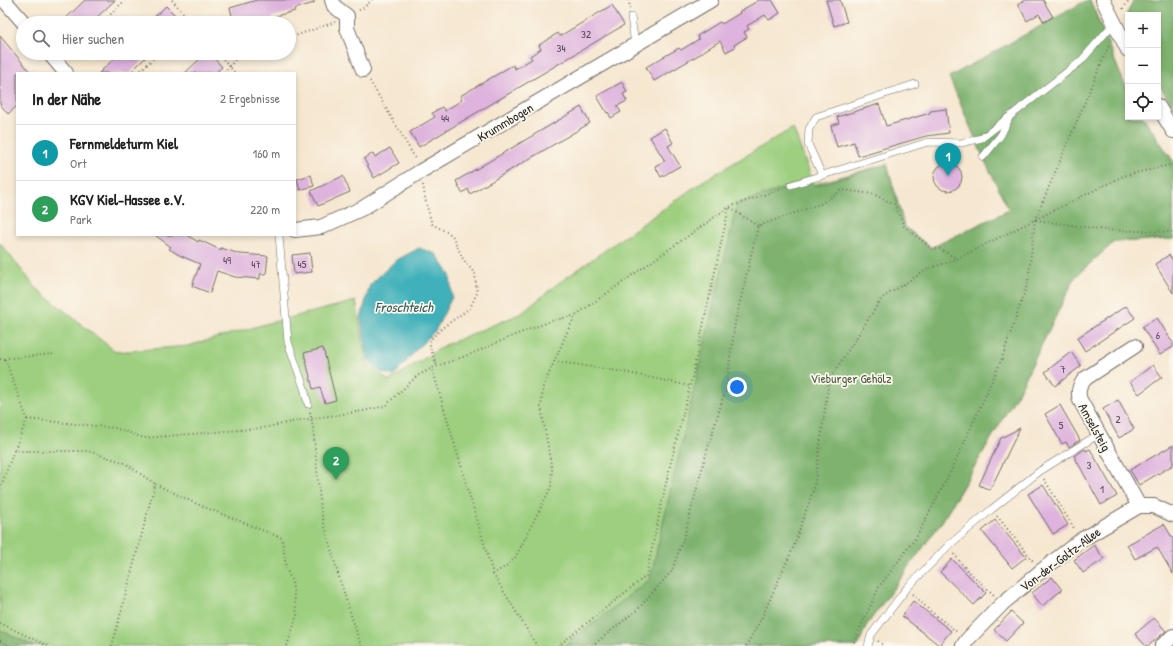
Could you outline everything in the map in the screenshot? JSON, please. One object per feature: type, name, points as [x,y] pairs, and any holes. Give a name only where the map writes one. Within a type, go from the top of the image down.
[{"type":"street","points":[[332,0],[334,6],[347,16],[347,28],[363,70]]},
{"type":"street","name":"Krummbogen","points":[[296,230],[321,227],[363,208],[421,171],[711,0]]},
{"type":"street","points":[[1103,0],[1127,48]]},
{"type":"street","points":[[10,2],[19,16]]},
{"type":"street","points":[[55,60],[65,72]]},
{"type":"street","points":[[1161,111],[1173,131]]},
{"type":"street","name":"Amselsteig","points":[[1135,346],[1086,378],[1081,383],[1078,390],[1080,400],[1139,506]]},
{"type":"street","points":[[1139,506],[1154,506],[1173,515]]},
{"type":"street","name":"Von-der-Goltz-Allee","points":[[965,643],[1002,604],[1041,571],[1081,540],[1139,506]]},
{"type":"street","points":[[1162,646],[1173,636]]},
{"type":"lane","points":[[631,17],[635,44]]},
{"type":"lane","points":[[791,185],[928,142],[961,143],[982,138],[1081,61],[1115,25]]},
{"type":"lane","points":[[822,175],[808,144],[809,129],[816,117],[915,84]]},
{"type":"lane","points":[[983,157],[1001,135],[1009,118]]},
{"type":"lane","points":[[280,236],[288,342],[308,404]]},
{"type":"lane","points":[[868,646],[871,635],[907,588],[948,546],[1040,471],[1099,434]]},
{"type":"path","points":[[109,16],[125,0]]},
{"type":"path","points":[[172,0],[185,16]]},
{"type":"path","points":[[296,36],[331,24],[363,8],[372,0]]},
{"type":"path","points":[[852,646],[878,587],[917,536],[952,469],[1001,361],[1028,282],[1035,220],[1115,25]]},
{"type":"path","points":[[139,72],[151,60]]},
{"type":"path","points":[[224,60],[234,72]]},
{"type":"path","points":[[225,72],[235,60]]},
{"type":"path","points":[[363,70],[400,132],[421,171],[426,203],[432,224],[452,235],[463,259],[475,274],[477,293],[470,308],[442,328],[430,340],[430,347],[437,366]]},
{"type":"path","points":[[746,646],[762,617],[793,548],[814,488],[829,380],[882,298],[928,269],[957,259],[1123,176],[1172,165],[1173,161]]},
{"type":"path","points":[[27,419],[115,428],[144,438],[263,428],[385,406],[417,376],[432,368],[471,354],[515,334],[551,321],[576,315],[729,207],[791,185]]},
{"type":"path","points":[[758,226],[820,204],[843,190],[873,194],[894,204],[904,226],[931,248],[940,249],[957,259]]},
{"type":"path","points":[[729,207],[758,226]]},
{"type":"path","points":[[558,646],[646,576],[668,474],[690,386],[729,207]]},
{"type":"path","points":[[1035,220],[1106,230],[1173,232]]},
{"type":"path","points":[[592,646],[638,609],[671,572],[684,537],[708,447],[726,388],[735,323],[758,226]]},
{"type":"path","points":[[492,574],[505,567],[515,558],[551,487],[552,470],[541,407],[543,387],[554,360],[576,315]]},
{"type":"path","points":[[0,359],[54,354]]},
{"type":"path","points":[[0,489],[27,419],[5,359]]},
{"type":"path","points":[[554,360],[624,372],[690,386]]},
{"type":"path","points":[[432,368],[492,574],[537,646]]},
{"type":"path","points":[[308,404],[312,419],[321,512],[338,574],[361,646]]},
{"type":"path","points":[[14,451],[88,451],[125,463],[155,484],[197,504],[282,538],[286,568],[292,582],[297,615],[287,646]]},
{"type":"path","points":[[1040,471],[1081,540]]},
{"type":"path","points":[[112,646],[155,484]]},
{"type":"path","points":[[992,509],[1041,571]]},
{"type":"path","points":[[948,546],[966,569],[1002,604]]},
{"type":"path","points":[[907,588],[965,643]]},
{"type":"path","points":[[0,623],[48,646]]},
{"type":"path","points":[[0,641],[10,646]]},
{"type":"green space","points":[[1087,0],[1090,0],[1125,86],[1125,120],[1145,120],[1173,161],[1173,239],[1114,242],[1075,277],[1019,391],[943,520],[866,626],[858,646],[33,646],[0,630],[0,243],[36,288],[116,352],[188,346],[269,323],[356,301],[367,363],[389,381],[445,345],[522,313],[556,285],[703,181],[793,128],[812,179],[737,205],[887,164],[904,226],[931,248],[1009,210]]},
{"type":"green space","name":"Vieburger Gehölz","points":[[1087,0],[1090,0],[1125,86],[1125,120],[1145,120],[1173,161],[1173,239],[1114,242],[1075,277],[1019,391],[943,520],[866,626],[858,646],[564,646],[650,579],[737,204],[812,179],[815,186],[887,164],[904,226],[931,248],[1009,210],[983,157],[949,77]]},
{"type":"green space","points":[[1134,0],[1173,0],[1173,107],[1161,88],[1161,12],[1128,12]]},
{"type":"green space","points":[[0,630],[33,646],[0,646]]},
{"type":"water","name":"Froschteich","points":[[419,248],[436,254],[450,275],[452,297],[435,331],[415,351],[394,376],[381,372],[368,360],[361,318],[370,285],[395,261]]},
{"type":"building","points":[[85,0],[115,0],[98,16],[68,16]]},
{"type":"building","points":[[257,0],[314,0],[314,3],[294,9],[295,11],[276,16],[232,16],[230,8]]},
{"type":"building","points":[[759,0],[772,0],[780,13],[769,20],[765,15],[747,26],[749,29],[744,32],[747,37],[726,52],[720,41],[654,81],[646,67],[679,48],[681,50],[699,39],[697,36],[720,22],[722,24]]},
{"type":"building","points":[[826,0],[840,0],[847,22],[834,26]]},
{"type":"building","points":[[1026,0],[1043,0],[1053,17],[1044,22],[1039,14],[1027,21],[1018,4]]},
{"type":"building","points":[[612,5],[624,25],[419,147],[410,132],[435,117],[432,113],[442,107],[445,111],[462,100],[460,96],[513,65],[515,69],[532,59],[530,56],[541,49],[539,45],[558,33],[560,36]]},
{"type":"building","points":[[166,6],[176,16],[155,16]]},
{"type":"building","points":[[0,36],[16,55],[16,60],[20,60],[30,72],[16,72],[16,107],[8,114],[0,104]]},
{"type":"building","points":[[113,60],[143,60],[131,72],[100,72]]},
{"type":"building","points":[[199,60],[216,60],[222,67],[216,72],[186,72]]},
{"type":"building","points":[[622,82],[627,92],[623,94],[627,101],[617,106],[621,112],[611,118],[597,96]]},
{"type":"building","points":[[879,104],[886,126],[930,113],[930,111],[946,109],[949,133],[926,136],[858,156],[854,142],[837,147],[831,126],[839,123],[837,117]]},
{"type":"building","points":[[581,107],[590,123],[470,194],[468,189],[462,193],[456,181]]},
{"type":"building","points":[[665,128],[673,143],[668,146],[680,166],[661,177],[655,166],[665,161],[650,137]]},
{"type":"building","points":[[390,148],[399,163],[374,178],[364,159],[373,153],[375,157]]},
{"type":"building","points":[[948,163],[958,167],[962,177],[958,187],[948,191],[938,187],[934,177],[938,167]]},
{"type":"building","points":[[311,175],[314,186],[300,190],[297,179]]},
{"type":"building","points":[[343,176],[350,192],[318,206],[311,191]]},
{"type":"building","points":[[156,236],[189,236],[198,242],[199,240],[221,250],[221,248],[240,254],[268,256],[266,274],[260,274],[260,279],[235,277],[217,271],[210,293],[192,286],[200,264],[169,249],[171,247]]},
{"type":"building","points":[[310,253],[312,272],[294,274],[292,255]]},
{"type":"building","points":[[1169,255],[1173,261],[1173,293],[1155,264]]},
{"type":"building","points":[[1126,306],[1135,318],[1085,351],[1077,338]]},
{"type":"building","points":[[1157,318],[1173,343],[1173,347],[1160,355],[1142,327]]},
{"type":"building","points":[[323,348],[336,400],[325,403],[320,387],[313,389],[304,353]]},
{"type":"building","points":[[1071,352],[1081,366],[1055,386],[1045,372]]},
{"type":"building","points":[[1153,365],[1162,377],[1139,394],[1130,382]]},
{"type":"building","points":[[1118,400],[1134,429],[1119,438],[1103,409]]},
{"type":"building","points":[[1060,405],[1080,440],[1069,447],[1066,442],[1062,444],[1045,414]]},
{"type":"building","points":[[1020,428],[990,490],[979,485],[1001,438]]},
{"type":"building","points":[[1173,445],[1173,465],[1139,485],[1130,470]]},
{"type":"building","points":[[1085,449],[1086,451],[1090,449],[1117,496],[1101,505],[1074,456]]},
{"type":"building","points":[[1043,485],[1068,525],[1053,534],[1028,494]]},
{"type":"building","points":[[995,520],[1026,557],[1012,568],[982,531]]},
{"type":"building","points":[[1164,524],[1173,539],[1173,574],[1157,547],[1135,559],[1127,545]]},
{"type":"building","points":[[1094,545],[1104,559],[1083,573],[1074,560]]},
{"type":"building","points":[[952,559],[986,593],[974,605],[940,572]]},
{"type":"building","points":[[1052,577],[1062,590],[1042,606],[1032,593]]},
{"type":"building","points":[[913,601],[951,631],[939,645],[902,616]]},
{"type":"building","points":[[1011,612],[1023,623],[1006,641],[994,630]]},
{"type":"building","points":[[1154,618],[1166,631],[1146,646],[1135,634]]},
{"type":"place","name":"Fernmeldeturm Kiel","points":[[948,176]]},
{"type":"place","name":"KGV Kiel-Hassee e.V.","points":[[336,480]]}]
